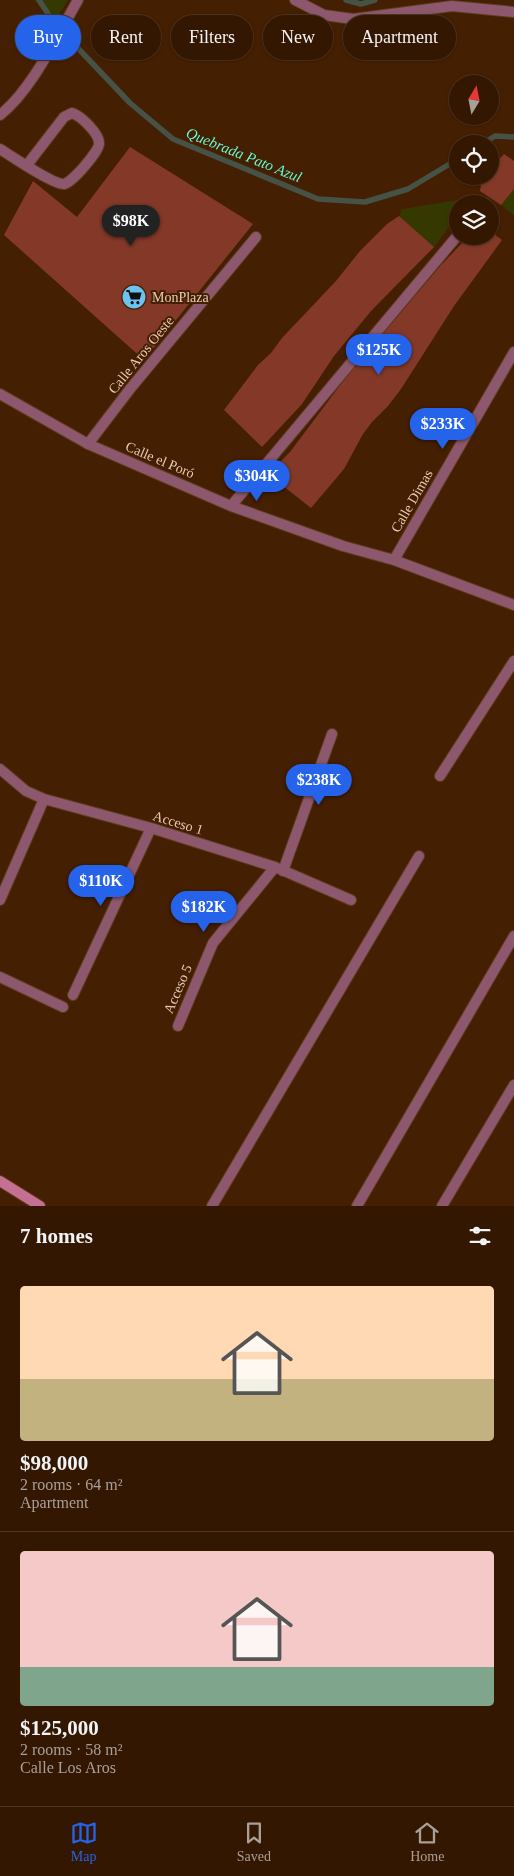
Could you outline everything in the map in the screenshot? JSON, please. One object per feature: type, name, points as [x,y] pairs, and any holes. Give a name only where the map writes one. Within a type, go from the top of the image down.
[{"type":"main road","points":[[0,1181],[40,1206]]},
{"type":"street","points":[[0,115],[12,106],[24,92],[78,0]]},
{"type":"street","points":[[295,0],[324,15],[353,19],[452,6],[514,12]]},
{"type":"street","points":[[0,149],[54,182],[65,184],[73,179],[97,150],[100,143],[97,136],[80,116],[72,113],[64,117],[27,165]]},
{"type":"street","name":"Calle Aros Oeste","points":[[88,444],[130,388],[256,237]]},
{"type":"street","points":[[231,506],[450,245]]},
{"type":"street","name":"Calle Dimas","points":[[394,560],[514,352]]},
{"type":"street","name":"Calle el Poró","points":[[0,394],[88,444],[231,506],[343,546],[394,560],[514,605]]},
{"type":"street","points":[[440,776],[514,661]]},
{"type":"street","points":[[279,869],[332,734]]},
{"type":"street","name":"Acceso 1","points":[[0,769],[26,791],[44,799],[150,828],[279,869],[351,900]]},
{"type":"street","points":[[0,900],[44,799]]},
{"type":"street","points":[[74,995],[150,828]]},
{"type":"street","points":[[212,1206],[418,856]]},
{"type":"street","name":"Acceso 5","points":[[178,1026],[213,942],[279,869]]},
{"type":"street","points":[[357,1206],[514,936]]},
{"type":"street","points":[[0,977],[63,1007]]},
{"type":"street","points":[[442,1206],[514,1085]]},
{"type":"green space","points":[[34,0],[68,0],[59,15],[47,15]]},
{"type":"green space","points":[[514,189],[514,215],[501,205]]},
{"type":"green space","points":[[449,202],[449,227],[434,247],[399,216],[402,209]]},
{"type":"building","name":"MonPlaza","points":[[130,147],[253,224],[144,360],[4,235],[33,181],[77,217]]},
{"type":"building","points":[[504,154],[514,161],[514,189],[501,205],[499,204],[499,195],[486,195],[480,191],[481,185],[499,185],[499,159]]},
{"type":"building","points":[[399,216],[434,247],[371,311],[334,356],[302,404],[262,447],[224,410],[258,365],[336,281],[360,251],[387,224]]},
{"type":"building","points":[[460,245],[498,245],[454,306],[401,389],[372,422],[363,434],[344,469],[311,508],[268,474],[290,452],[347,376],[441,265]]},
{"type":"waterway","name":"Quebrada Pato Azul","points":[[39,0],[54,23],[130,103],[173,139],[318,199],[365,202],[408,189],[449,164]]},
{"type":"waterway","points":[[346,0],[361,4],[375,0]]},
{"type":"waterway","name":"Quebrada Pato Azul","points":[[499,136],[514,137]]},
{"type":"place","name":"MonPlaza","points":[[134,297]]}]
